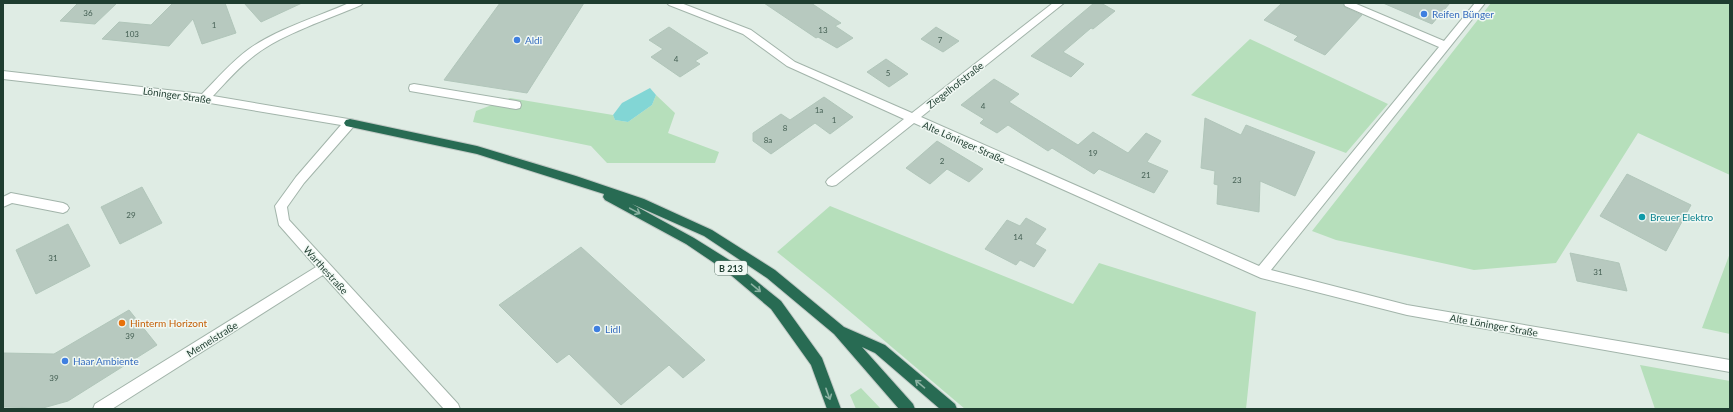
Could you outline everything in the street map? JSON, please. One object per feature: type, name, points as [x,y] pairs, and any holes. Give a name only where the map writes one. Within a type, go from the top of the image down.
[{"type":"highway","points":[[350,123],[477,150],[576,180]]},
{"type":"highway","name":"B 213","points":[[576,180],[640,202],[708,232],[771,274],[839,330],[908,409]]},
{"type":"highway","name":"B 213","points":[[576,180],[690,241],[730,266],[776,305],[817,362],[834,409]]},
{"type":"highway","points":[[839,330],[880,349],[950,409]]},
{"type":"street","points":[[204,98],[234,67],[252,52],[271,40],[358,3]]},
{"type":"street","name":"Alte Löninger Straße","points":[[672,3],[748,32],[791,64],[1260,273],[1407,310],[1730,366]]},
{"type":"street","name":"Ziegelhofstraße","points":[[832,182],[1059,3]]},
{"type":"street","points":[[1260,273],[1480,3]]},
{"type":"street","points":[[1348,4],[1448,43]]},
{"type":"street","name":"Löninger Straße","points":[[3,75],[204,98],[350,123]]},
{"type":"street","points":[[414,88],[516,104]]},
{"type":"street","name":"Warthestraße","points":[[350,123],[300,180],[281,206],[283,222],[453,409]]},
{"type":"street","points":[[3,202],[11,198],[62,208]]},
{"type":"street","name":"Memelstraße","points":[[100,409],[324,268]]},
{"type":"green space","points":[[1491,3],[1730,3],[1730,175],[1638,133],[1556,263],[1474,270],[1336,240],[1312,231]]},
{"type":"green space","points":[[1250,39],[1388,104],[1346,153],[1191,95]]},
{"type":"green space","points":[[656,95],[675,113],[668,133],[719,152],[715,163],[607,163],[591,146],[473,122],[476,111],[510,98],[613,115],[615,120],[628,122],[652,105]]},
{"type":"green space","points":[[830,206],[1073,304],[1099,263],[1256,312],[1246,409],[965,409],[828,293],[777,252]]},
{"type":"green space","points":[[1730,253],[1730,334],[1702,328]]},
{"type":"green space","points":[[1640,365],[1730,381],[1730,409],[1655,409]]},
{"type":"green space","points":[[861,388],[881,409],[856,409],[850,395]]},
{"type":"water","points":[[650,88],[656,95],[652,105],[628,122],[615,120],[613,115],[622,103]]},
{"type":"building","points":[[78,3],[117,3],[95,24],[60,21]]},
{"type":"building","points":[[173,3],[225,3],[236,33],[202,44],[193,19],[169,46],[102,39],[119,22],[151,25]]},
{"type":"building","points":[[244,3],[302,3],[261,22]]},
{"type":"building","name":"Aldi","points":[[500,3],[584,3],[527,93],[444,80]]},
{"type":"building","points":[[764,3],[811,3],[841,23],[835,26],[853,38],[837,48],[818,37],[816,38]]},
{"type":"building","points":[[1094,3],[1101,3],[1115,11],[1093,29],[1091,28],[1063,52],[1084,64],[1071,77],[1031,56]]},
{"type":"building","points":[[1282,3],[1343,3],[1344,7],[1362,15],[1325,55],[1294,40],[1298,36],[1264,20]]},
{"type":"building","name":"Reifen Bünger","points":[[1383,3],[1450,3],[1432,24]]},
{"type":"building","points":[[669,27],[708,53],[695,61],[700,64],[680,77],[651,57],[663,49],[649,40]]},
{"type":"building","points":[[936,27],[959,41],[943,52],[921,39]]},
{"type":"building","points":[[886,59],[908,74],[889,87],[867,72]]},
{"type":"building","points":[[994,79],[1019,94],[1009,102],[1078,145],[1093,132],[1128,153],[1146,133],[1161,141],[1147,162],[1168,171],[1154,193],[1099,169],[1094,174],[1052,148],[1048,151],[1008,125],[997,133],[980,123],[984,119],[961,105]]},
{"type":"building","points":[[824,97],[853,117],[830,134],[815,123],[771,154],[753,141],[753,133],[781,114],[790,120]]},
{"type":"building","points":[[1205,118],[1241,135],[1246,125],[1315,152],[1295,196],[1260,181],[1259,212],[1217,204],[1218,185],[1214,184],[1215,171],[1201,168]]},
{"type":"building","points":[[937,141],[983,169],[969,182],[947,169],[930,184],[906,168]]},
{"type":"building","name":"Breuer Elektro","points":[[1627,174],[1691,205],[1666,251],[1600,216]]},
{"type":"building","points":[[142,187],[162,223],[120,244],[101,207]]},
{"type":"building","points":[[1026,218],[1046,229],[1035,244],[1046,250],[1034,267],[1020,260],[1016,265],[985,249],[1007,220],[1020,226]]},
{"type":"building","points":[[68,224],[90,266],[36,294],[16,250]]},
{"type":"building","name":"Lidl","points":[[581,247],[705,360],[683,378],[669,365],[621,405],[569,354],[557,363],[499,305]]},
{"type":"building","points":[[1570,253],[1619,263],[1627,291],[1577,281]]},
{"type":"building","points":[[129,310],[157,345],[68,401],[43,408],[3,407],[3,353],[54,354]]},
{"type":"place","name":"Reifen Bünger","points":[[1424,14]]},
{"type":"place","name":"Aldi","points":[[517,40]]},
{"type":"place","name":"Breuer Elektro","points":[[1642,217]]},
{"type":"place","name":"Hinterm Horizont","points":[[122,323]]},
{"type":"place","name":"Lidl","points":[[597,329]]},
{"type":"place","name":"Haar Ambiente","points":[[65,361]]}]
